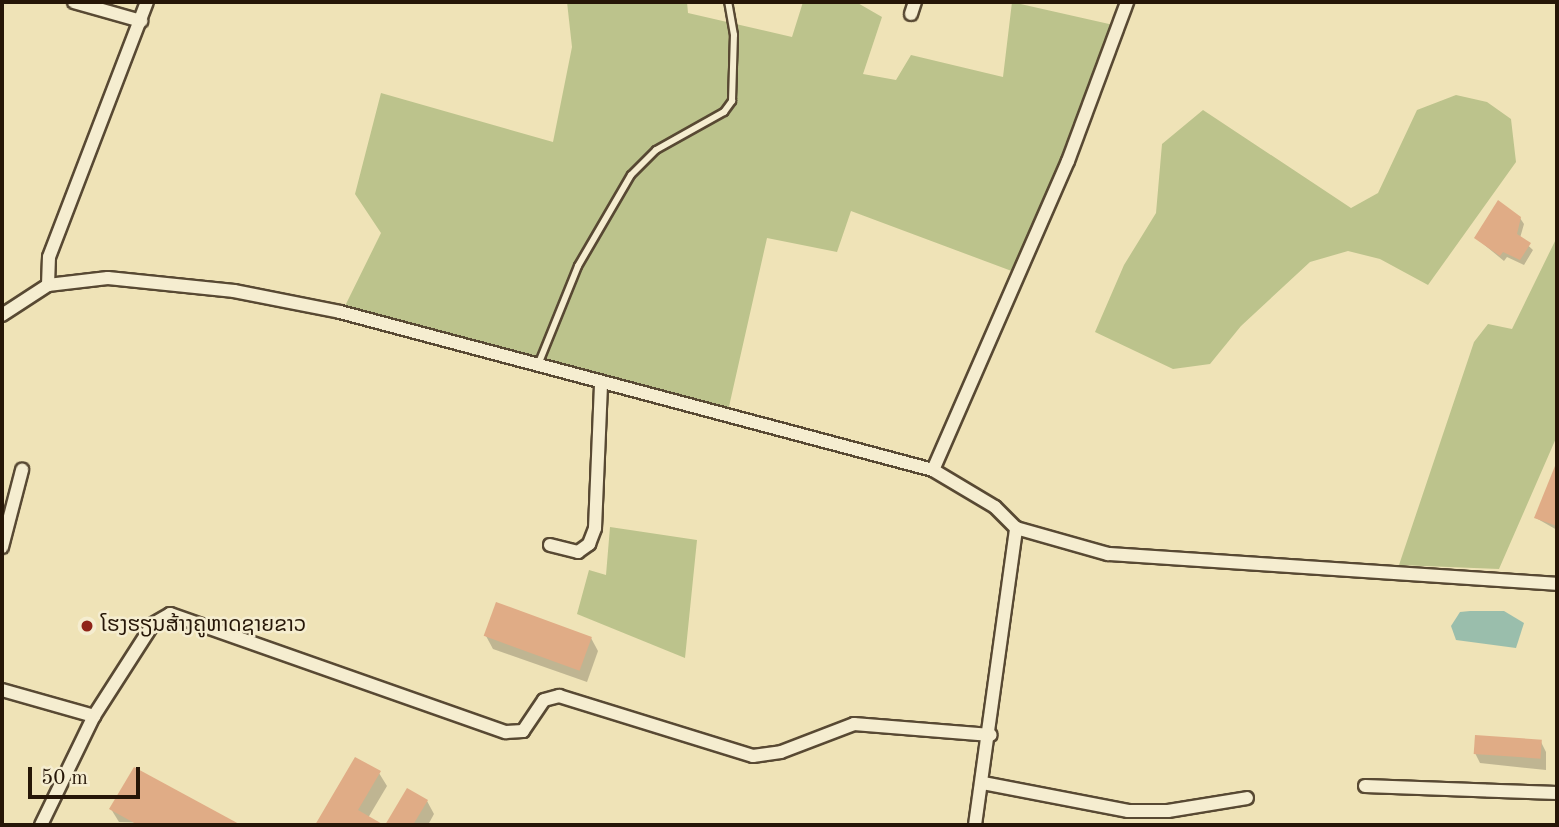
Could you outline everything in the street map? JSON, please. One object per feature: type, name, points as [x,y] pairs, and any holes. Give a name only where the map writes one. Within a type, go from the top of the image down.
[{"type":"street","points":[[74,2],[141,21]]},
{"type":"street","points":[[48,285],[49,257],[84,157],[141,21],[146,2]]},
{"type":"street","points":[[933,470],[1068,161],[1127,2]]},
{"type":"street","points":[[2,315],[48,285],[108,278],[234,291],[340,312],[601,384],[933,470],[995,506],[1016,528],[1108,554],[1557,584]]},
{"type":"street","points":[[550,545],[579,552],[589,544],[595,528],[601,384]]},
{"type":"street","points":[[2,547],[22,471]]},
{"type":"street","points":[[975,825],[991,735],[1016,528]]},
{"type":"street","points":[[41,825],[94,716],[153,624],[170,614],[506,732],[523,731],[544,700],[559,696],[753,756],[781,752],[854,724],[991,735]]},
{"type":"street","points":[[2,690],[94,716]]},
{"type":"street","points":[[983,783],[1128,811],[1168,811],[1247,798]]},
{"type":"street","points":[[1365,786],[1557,793]]},
{"type":"lane","points":[[538,366],[578,266],[631,175],[656,150],[724,112],[733,101],[734,35],[729,2]]},
{"type":"green space","points":[[567,2],[687,2],[688,13],[792,37],[803,2],[856,2],[882,17],[863,74],[896,80],[911,55],[1003,77],[1012,2],[1118,26],[1017,273],[851,211],[837,252],[767,238],[728,411],[345,306],[381,233],[355,194],[381,93],[553,142],[572,47]]},
{"type":"green space","points":[[1456,95],[1487,102],[1511,119],[1516,162],[1428,285],[1380,259],[1348,251],[1310,262],[1241,326],[1210,364],[1173,369],[1095,332],[1124,265],[1156,213],[1162,144],[1203,110],[1351,208],[1378,193],[1417,110]]},
{"type":"green space","points":[[1557,237],[1557,436],[1499,569],[1399,565],[1474,342],[1488,324],[1512,329]]},
{"type":"green space","points":[[610,527],[697,540],[685,658],[577,614],[589,570],[606,575]]},
{"type":"shaded area","points":[[1504,611],[1524,623],[1516,648],[1456,640],[1451,626],[1460,612]]},
{"type":"building","points":[[1498,200],[1521,217],[1517,234],[1531,243],[1520,260],[1503,252],[1500,256],[1474,238]]},
{"type":"building","points":[[1557,461],[1557,526],[1534,518]]},
{"type":"building","points":[[496,602],[592,637],[580,671],[484,636]]},
{"type":"building","points":[[1475,735],[1542,740],[1541,759],[1474,754]]},
{"type":"building","points":[[355,757],[381,771],[358,810],[384,825],[315,825]]},
{"type":"building","points":[[134,767],[241,825],[138,825],[109,809]]},
{"type":"building","points":[[407,788],[428,800],[413,825],[385,825]]},
{"type":"place","name":"ໂຮງຮຽນສ້າງຄູຫາດຊາຍຂາວ","points":[[87,626]]}]
